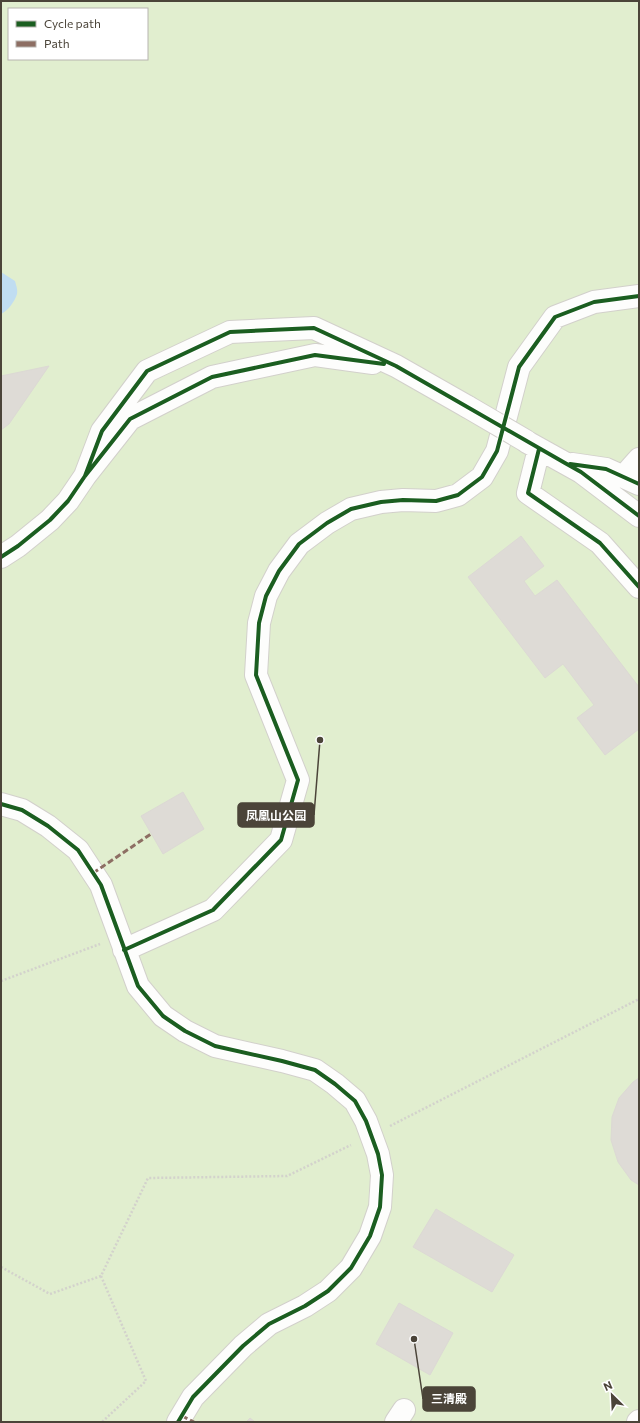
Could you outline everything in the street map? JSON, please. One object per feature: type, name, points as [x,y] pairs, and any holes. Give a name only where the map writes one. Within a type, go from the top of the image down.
[{"type":"lane","points":[[122,944],[213,910],[280,840],[298,780],[256,675],[259,623],[266,596],[279,571],[299,544],[327,523],[351,509],[381,502],[403,500],[436,501],[458,495],[482,477],[497,451],[519,367],[554,317],[594,302],[639,296]]},
{"type":"lane","points":[[85,476],[102,431],[147,371],[230,332],[314,328],[396,366],[581,472],[639,516]]},
{"type":"lane","points":[[1,557],[18,546],[50,520],[68,501],[85,476],[130,419],[212,377],[316,355],[396,366]]},
{"type":"lane","points":[[533,445],[528,493],[600,543],[639,587]]},
{"type":"lane","points":[[565,463],[606,469],[631,480],[639,459]]},
{"type":"lane","points":[[1,804],[22,810],[48,826],[78,850],[101,885],[138,986],[163,1016],[185,1031],[214,1046],[315,1070],[355,1101],[366,1121],[378,1154],[382,1175],[380,1208],[370,1236],[351,1268],[328,1291],[305,1306],[269,1324],[243,1346],[193,1397],[178,1422]]},
{"type":"path","points":[[1,981],[122,944]]},
{"type":"path","points":[[1,1267],[50,1294],[100,1276],[148,1178],[287,1176],[372,1135],[639,999]]},
{"type":"path","points":[[100,1276],[146,1381],[102,1422]]},
{"type":"green space","points":[[1,1],[639,1],[639,1422],[1,1422]]},
{"type":"water","points":[[1,272],[15,281],[17,294],[9,308],[1,314]]},
{"type":"building","points":[[49,366],[9,424],[1,430],[1,376]]},
{"type":"building","points":[[521,536],[544,566],[524,581],[535,596],[557,580],[639,687],[639,729],[605,755],[577,718],[594,705],[563,664],[545,678],[468,577]]},
{"type":"building","points":[[183,792],[204,829],[163,854],[141,816]]},
{"type":"building","points":[[639,1078],[639,1185],[631,1180],[618,1162],[611,1140],[612,1117],[619,1098],[633,1082]]},
{"type":"building","points":[[436,1209],[514,1255],[492,1292],[413,1247]]},
{"type":"building","points":[[399,1303],[453,1333],[430,1375],[376,1344]]},
{"type":"building","points":[[250,1418],[255,1422],[246,1422]]},
{"type":"marked path","points":[[93,873],[151,834]]},
{"type":"marked path","points":[[182,1416],[194,1422]]},
{"type":"cycle path","points":[[124,950],[213,910],[281,840],[298,780],[256,675],[259,623],[266,596],[279,571],[299,544],[327,523],[351,509],[381,502],[403,500],[436,501],[458,495],[482,477],[497,451],[519,367],[555,317],[594,302],[639,296]]},
{"type":"cycle path","points":[[85,476],[102,431],[147,371],[230,332],[314,328],[396,366],[581,472],[639,516]]},
{"type":"cycle path","points":[[1,557],[18,546],[50,520],[68,501],[85,476],[130,419],[212,377],[315,355],[384,364]]},
{"type":"cycle path","points":[[539,449],[528,493],[600,543],[639,587]]},
{"type":"cycle path","points":[[570,464],[606,469],[639,484]]},
{"type":"cycle path","points":[[1,804],[22,810],[48,826],[78,850],[101,885],[138,986],[163,1016],[185,1031],[215,1046],[315,1070],[355,1101],[366,1121],[378,1154],[382,1175],[380,1207],[370,1236],[351,1268],[328,1291],[305,1306],[269,1324],[243,1346],[193,1397],[178,1422]]},
{"type":"place","name":"凤凰山公园","points":[[320,740]]},
{"type":"place","name":"三清殿","points":[[414,1339]]}]
